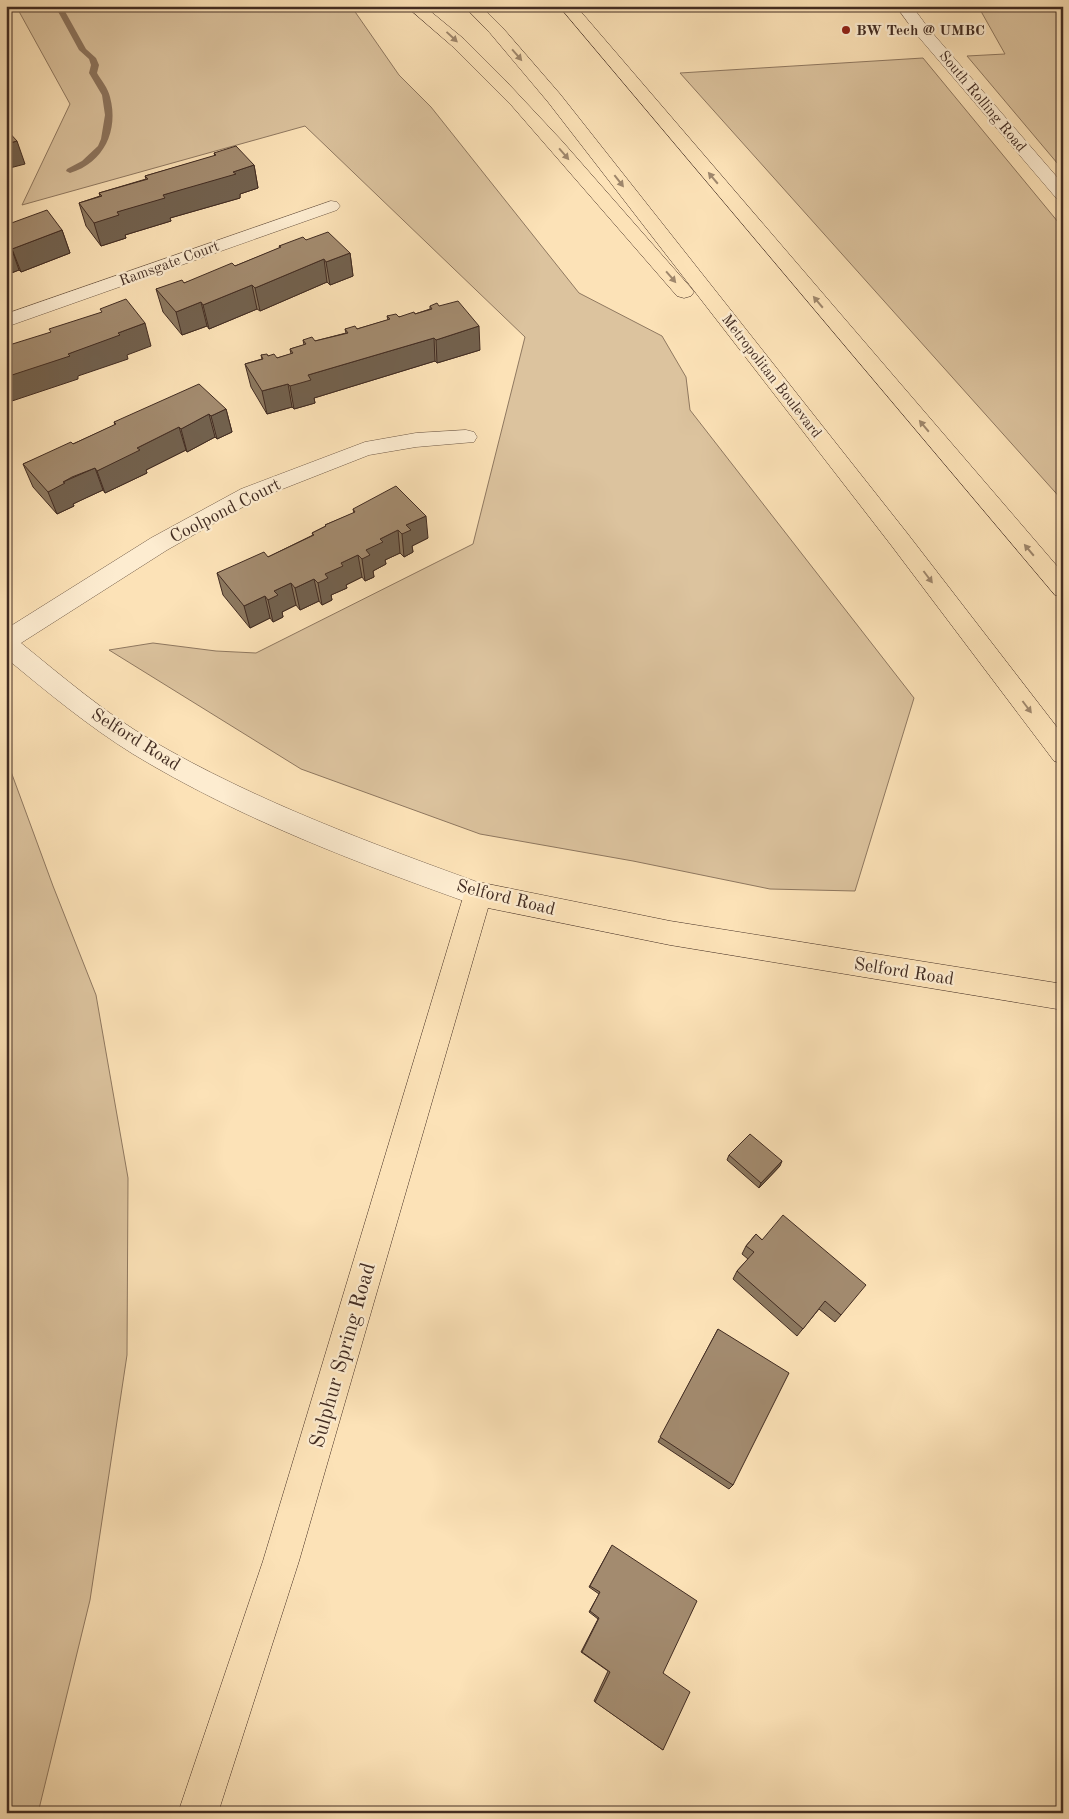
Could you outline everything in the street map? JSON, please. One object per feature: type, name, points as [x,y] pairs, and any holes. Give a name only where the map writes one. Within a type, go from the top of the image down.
[{"type":"main road","points":[[414,6],[441,27],[480,63],[524,108],[899,539]]},
{"type":"main road","name":"Metropolitan Boulevard","points":[[472,6],[496,30],[554,98],[899,539],[1063,754]]},
{"type":"main road","points":[[566,6],[1062,588]]},
{"type":"main road","name":"Selford Road","points":[[478,894],[670,933],[1063,997]]},
{"type":"main road","name":"Sulphur Spring Road","points":[[198,1813],[281,1561],[478,894]]},
{"type":"street","name":"South Rolling Road","points":[[904,6],[923,32],[1063,195]]},
{"type":"street","name":"Ramsgate Court","points":[[6,321],[331,206]]},
{"type":"street","name":"Coolpond Court","points":[[6,641],[159,544],[249,494],[365,449],[416,440],[466,437]]},
{"type":"street","name":"Selford Road","points":[[6,645],[80,704],[142,747],[241,800],[345,846],[478,894]]},
{"type":"shaded area","points":[[16,6],[351,6],[399,75],[431,107],[579,293],[662,336],[686,377],[690,410],[914,698],[855,891],[770,889],[633,861],[480,834],[301,769],[109,650],[153,643],[216,651],[256,653],[473,544],[525,337],[305,126],[22,205],[70,104]]},
{"type":"shaded area","points":[[978,6],[1063,6],[1063,170],[967,56],[1005,54]]},
{"type":"shaded area","points":[[923,58],[1063,228],[1063,501],[680,73]]},
{"type":"shaded area","points":[[6,758],[53,886],[96,995],[128,1178],[127,1355],[90,1600],[38,1813],[6,1813]]},
{"type":"building","points":[[6,129],[17,141],[6,144]]},
{"type":"building","points":[[236,146],[254,165],[233,172],[236,174],[163,195],[165,198],[117,212],[119,215],[94,223],[79,203],[102,196],[99,193],[148,179],[145,176],[216,155],[214,153]]},
{"type":"building","points":[[47,210],[62,230],[12,249],[11,247],[6,248],[6,225]]},
{"type":"building","points":[[328,232],[350,253],[326,262],[324,259],[255,288],[252,285],[203,305],[201,302],[176,312],[156,289],[182,280],[184,283],[232,263],[235,266],[303,237],[306,240]]},
{"type":"building","points":[[126,299],[145,323],[118,333],[120,335],[68,354],[70,356],[6,377],[6,346],[51,332],[49,329],[102,312],[100,309]]},
{"type":"building","points":[[458,301],[479,326],[436,340],[434,338],[308,375],[311,380],[262,391],[245,364],[263,359],[261,355],[267,354],[268,356],[274,354],[277,358],[293,353],[290,349],[306,344],[303,340],[312,337],[315,341],[348,333],[345,329],[355,326],[357,329],[390,319],[387,316],[396,314],[399,317],[414,312],[415,314],[432,309],[430,306],[437,303],[439,306]]},
{"type":"building","points":[[199,384],[226,409],[211,416],[209,414],[181,429],[179,427],[137,448],[140,450],[97,471],[95,468],[72,477],[48,492],[23,464],[71,442],[73,444],[116,424],[114,422]]},
{"type":"building","points":[[396,486],[426,516],[406,525],[411,530],[402,534],[398,530],[380,539],[383,542],[366,550],[370,555],[362,559],[358,555],[341,563],[343,566],[325,574],[328,578],[318,583],[314,579],[295,588],[291,583],[274,591],[278,595],[268,600],[265,596],[244,606],[217,573],[264,552],[268,557],[314,535],[312,533],[325,525],[355,512],[353,509]]},
{"type":"building","points":[[750,1134],[782,1161],[761,1183],[729,1155]]},
{"type":"building","points":[[783,1215],[866,1285],[841,1315],[825,1301],[803,1329],[737,1271],[754,1252],[746,1246],[756,1234],[762,1240]]},
{"type":"building","points":[[718,1329],[789,1373],[733,1485],[660,1437]]},
{"type":"building","points":[[612,1545],[697,1601],[663,1673],[690,1692],[663,1750],[595,1702],[610,1672],[582,1652],[599,1618],[590,1611],[600,1592],[590,1586]]},
{"type":"waterway","points":[[58,6],[83,50],[92,58],[95,65],[93,73],[106,95],[109,115],[102,147],[85,163],[70,171]]},
{"type":"place","name":"BW Tech @ UMBC","points":[[846,30]]}]
